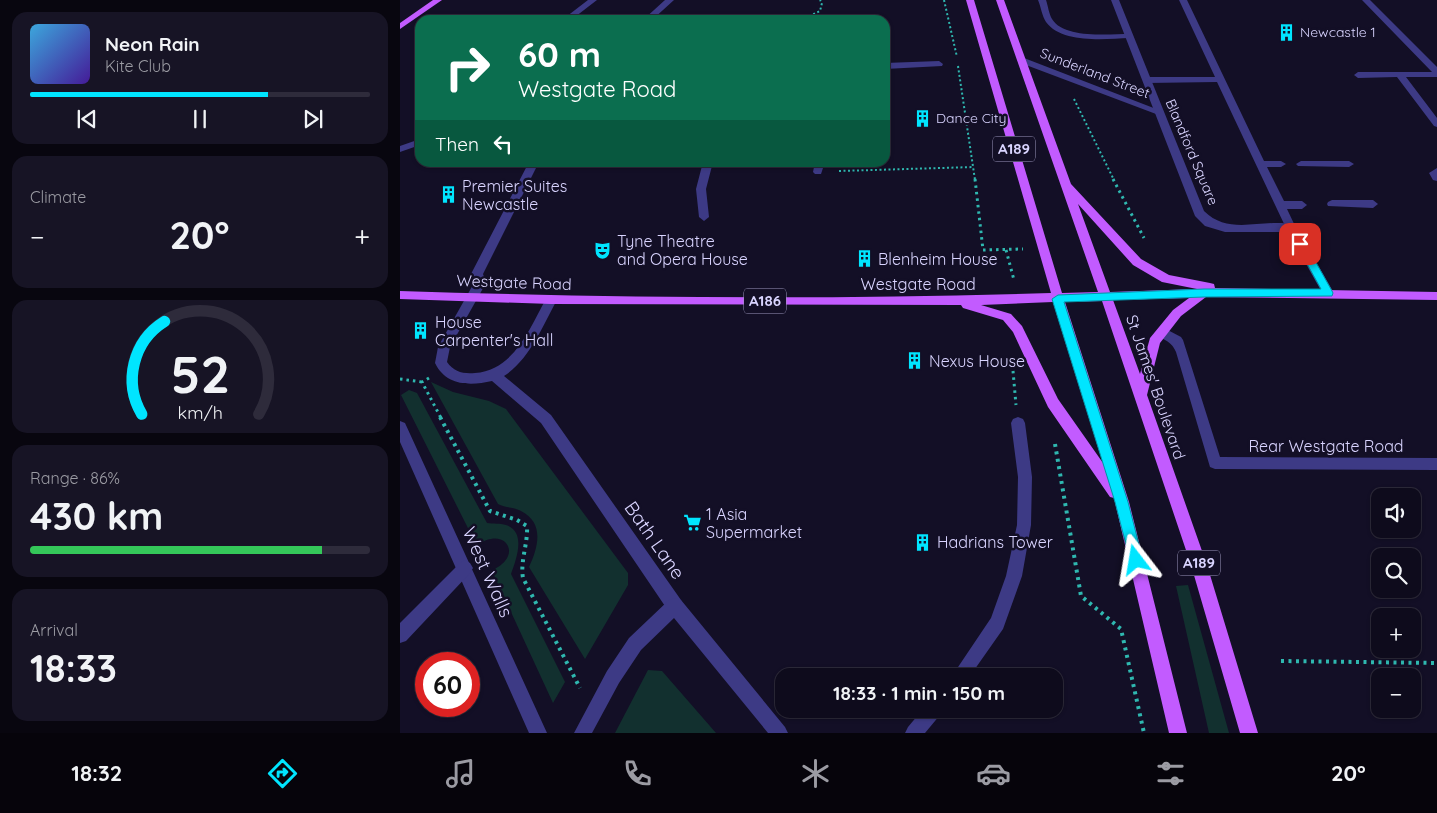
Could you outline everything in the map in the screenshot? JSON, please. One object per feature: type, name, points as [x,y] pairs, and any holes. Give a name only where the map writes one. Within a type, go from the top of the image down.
[{"type":"main road","points":[[417,15],[438,0]]},
{"type":"main road","name":"A189","points":[[970,0],[1058,299],[1122,502],[1178,733]]},
{"type":"main road","name":"St James' Boulevard","points":[[1000,0],[1141,395],[1199,565],[1249,733]]},
{"type":"main road","points":[[400,27],[415,16]]},
{"type":"main road","points":[[1065,184],[1137,262],[1166,279],[1238,292]]},
{"type":"main road","name":"Westgate Road","points":[[400,295],[551,300],[950,301],[1238,292],[1437,296]]},
{"type":"main road","points":[[1141,395],[1154,341],[1177,313],[1204,293]]},
{"type":"main road","points":[[950,301],[1007,317],[1018,329],[1053,403],[1122,502]]},
{"type":"street","points":[[573,15],[593,0]]},
{"type":"street","points":[[653,15],[670,0]]},
{"type":"street","points":[[1042,0],[1049,20],[1056,27],[1068,32],[1094,36],[1129,36]]},
{"type":"street","name":"Blandford Square","points":[[1114,0],[1199,213],[1209,223],[1225,228],[1291,228]]},
{"type":"street","points":[[1183,0],[1291,228],[1328,293]]},
{"type":"street","points":[[1366,0],[1437,73]]},
{"type":"street","name":"Sunderland Street","points":[[1021,60],[1160,112]]},
{"type":"street","points":[[890,66],[939,64]]},
{"type":"street","points":[[1358,75],[1437,73]]},
{"type":"street","points":[[1400,75],[1437,124]]},
{"type":"street","points":[[1146,80],[1222,79]]},
{"type":"street","points":[[400,149],[415,144]]},
{"type":"street","points":[[1262,164],[1281,164]]},
{"type":"street","points":[[1301,164],[1349,164]]},
{"type":"street","points":[[531,167],[477,274],[480,283],[444,347],[441,363],[444,369],[450,375],[468,380],[494,375],[510,365],[521,354],[551,300]]},
{"type":"street","points":[[704,217],[701,188],[707,167]]},
{"type":"street","points":[[1437,171],[1434,173],[1437,178]]},
{"type":"street","points":[[1332,204],[1373,204]]},
{"type":"street","points":[[1281,205],[1302,205]]},
{"type":"street","name":"Rear Westgate Road","points":[[1162,332],[1177,340],[1182,352],[1215,463],[1437,464]]},
{"type":"street","name":"Bath Lane","points":[[494,375],[546,419],[675,606],[779,733]]},
{"type":"street","points":[[966,668],[997,623],[1014,576],[1024,526],[1025,477],[1018,423]]},
{"type":"street","name":"West Walls","points":[[400,427],[538,733]]},
{"type":"street","points":[[400,635],[465,568]]},
{"type":"street","points":[[583,733],[613,676],[635,644],[675,606]]},
{"type":"street","points":[[914,733],[926,718]]},
{"type":"path","points":[[813,15],[820,11],[820,0]]},
{"type":"path","points":[[944,0],[958,63],[974,167],[983,250],[1043,249]]},
{"type":"path","points":[[1061,75],[1096,139],[1130,213],[1146,240]]},
{"type":"path","points":[[819,167],[974,167]]},
{"type":"path","points":[[1018,423],[1012,358],[1027,351]]},
{"type":"path","points":[[400,379],[422,382],[444,369]]},
{"type":"path","points":[[422,382],[490,511],[494,514],[514,517],[526,526],[527,549],[521,571],[523,578],[593,714]]},
{"type":"path","points":[[1053,437],[1082,596],[1121,629],[1144,733]]},
{"type":"path","points":[[1281,661],[1437,663]]},
{"type":"green space","points":[[431,382],[453,392],[489,401],[506,409],[628,573],[628,585],[585,659],[529,567],[537,544],[534,522],[521,511],[498,504]]},
{"type":"green space","points":[[409,390],[417,393],[487,523],[506,525],[516,534],[518,547],[511,574],[565,682],[553,703],[492,571],[505,561],[509,548],[500,539],[487,540],[477,546],[401,395]]},
{"type":"green space","points":[[1188,585],[1229,733],[1209,733],[1176,586]]},
{"type":"green space","points":[[648,670],[662,671],[716,733],[615,733]]},
{"type":"place","name":"Newcastle 1","points":[[1286,32]]},
{"type":"place","name":"Dance City","points":[[922,118]]},
{"type":"place","name":"Premier Suites Newcastle","points":[[448,195]]},
{"type":"place","name":"Tyne Theatre and Opera House","points":[[603,250]]},
{"type":"place","name":"Blenheim House","points":[[864,259]]},
{"type":"place","name":"House Carpenter's Hall","points":[[421,331]]},
{"type":"place","name":"Nexus House","points":[[915,361]]},
{"type":"place","name":"1 Asia Supermarket","points":[[692,523]]},
{"type":"place","name":"Hadrians Tower","points":[[923,542]]},
{"type":"route","points":[[1136,560],[1122,502],[1058,299],[1238,292],[1328,293],[1300,244]]}]
